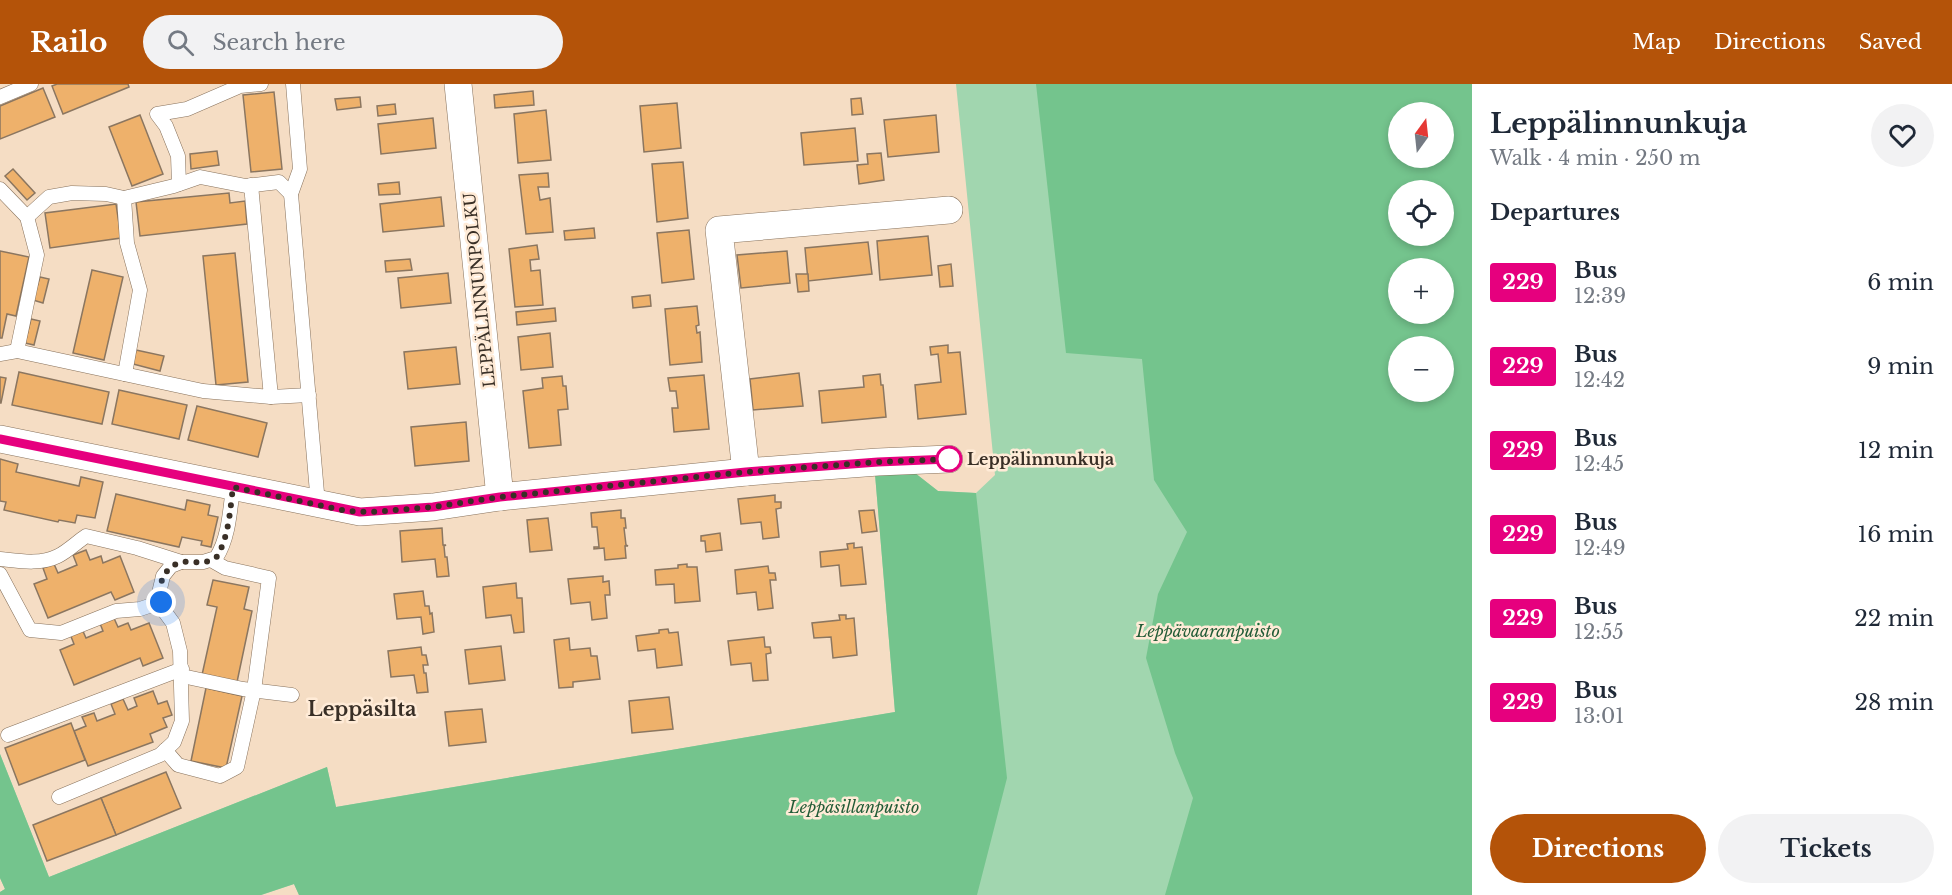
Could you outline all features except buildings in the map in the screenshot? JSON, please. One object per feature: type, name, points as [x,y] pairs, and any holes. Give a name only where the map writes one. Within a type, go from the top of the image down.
[{"type":"street","name":"LEPPÄLINNUNPOLKU","points":[[458,84],[500,497]]},
{"type":"street","points":[[746,472],[719,230],[949,210]]},
{"type":"street","points":[[0,439],[347,511],[371,512],[746,472],[949,459]]},
{"type":"lane","points":[[0,97],[31,84]]},
{"type":"lane","points":[[179,184],[178,156],[166,126],[157,114],[187,109],[240,86],[261,84]]},
{"type":"lane","points":[[293,84],[300,170],[291,194],[318,504]]},
{"type":"lane","points":[[27,217],[49,196],[72,193],[106,194],[124,198],[200,177],[251,185],[279,182],[291,194]]},
{"type":"lane","points":[[251,185],[271,397]]},
{"type":"lane","points":[[0,189],[27,217],[37,255],[17,351]]},
{"type":"lane","points":[[124,198],[127,243],[140,290],[125,374]]},
{"type":"lane","points":[[0,354],[17,351],[203,392],[271,397],[309,395]]},
{"type":"lane","points":[[0,559],[42,561],[58,556],[86,536],[137,548],[181,562],[211,560],[216,558],[221,551],[233,487]]},
{"type":"lane","points":[[165,750],[178,765],[220,776],[237,767],[254,690],[269,578],[225,568],[211,560]]},
{"type":"lane","points":[[59,797],[160,755],[174,742],[182,720],[180,651],[173,623],[162,608],[159,593],[163,576],[171,566],[181,562]]},
{"type":"lane","points":[[0,574],[30,630],[61,633],[116,611],[140,609],[161,602]]},
{"type":"lane","points":[[8,735],[182,673],[254,690],[292,695]]},
{"type":"green space","name":"Leppävaaranpuisto","points":[[956,84],[1472,84],[1472,895],[299,895],[294,884],[261,895],[0,895],[0,892],[5,889],[0,878],[0,754],[49,877],[327,767],[336,807],[895,712],[875,474],[915,473],[938,491],[976,493],[995,475]]},
{"type":"green space","points":[[1036,84],[1472,84],[1472,895],[1165,895],[1193,798],[1175,753],[1146,658],[1158,594],[1187,532],[1154,480],[1142,359],[1066,353]]},
{"type":"green space","name":"Leppäsillanpuisto","points":[[915,473],[938,491],[976,493],[1007,778],[977,895],[299,895],[294,884],[261,895],[0,895],[0,892],[5,889],[0,878],[0,754],[49,877],[327,767],[336,807],[895,712],[875,474]]},
{"type":"bus line","name":"229","points":[[0,439],[360,512],[433,507],[500,497],[746,472],[949,459]]},
{"type":"place","name":"Leppälinnunkuja","points":[[949,459]]},
{"type":"district","name":"Leppäsilta","points":[[362,709]]},
{"type":"route","points":[[161,602],[159,593],[163,576],[171,566],[181,562],[203,562],[216,558],[221,551],[233,487],[347,511],[371,512],[746,472],[949,459]]}]
